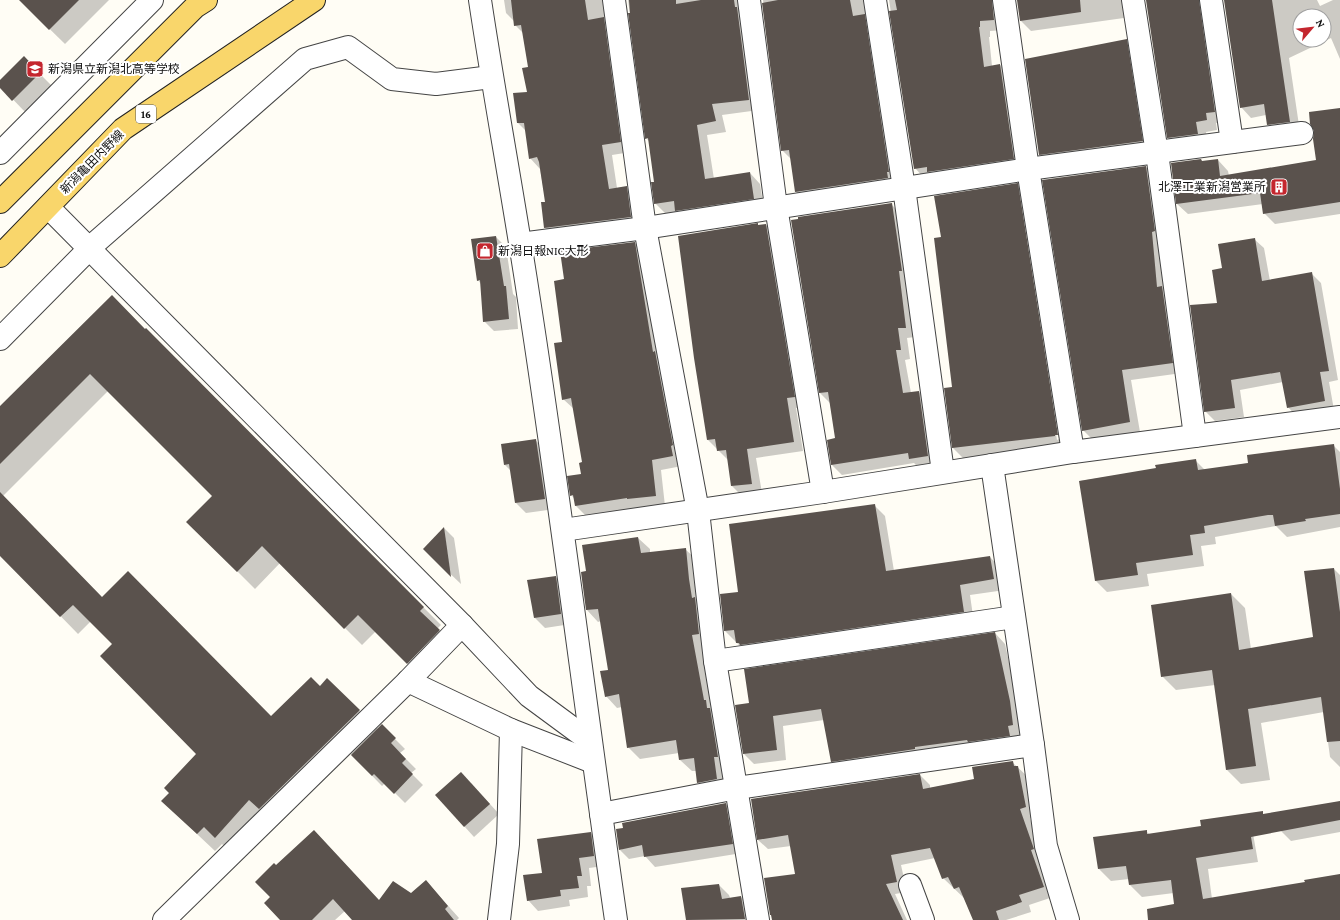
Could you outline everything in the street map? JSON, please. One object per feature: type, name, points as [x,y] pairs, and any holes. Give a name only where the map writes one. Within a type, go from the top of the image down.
[{"type":"main road","points":[[0,202],[195,7],[206,0]]},
{"type":"main road","name":"新潟亀田内野線","points":[[0,256],[123,129],[314,0]]},
{"type":"street","points":[[0,153],[152,0]]},
{"type":"street","points":[[480,0],[491,77],[520,244],[563,530],[616,920]]},
{"type":"street","points":[[614,0],[645,228],[698,511],[715,661],[758,920]]},
{"type":"street","points":[[749,0],[776,207],[823,492]]},
{"type":"street","points":[[875,0],[904,188],[943,472]]},
{"type":"street","points":[[1004,0],[1028,169],[1072,452]]},
{"type":"street","points":[[1133,0],[1157,153],[1195,436]]},
{"type":"street","points":[[1211,0],[1232,142]]},
{"type":"street","points":[[0,339],[89,249],[305,59],[348,46],[392,79],[436,84],[491,77]]},
{"type":"street","points":[[520,244],[645,228],[1028,169],[1302,133]]},
{"type":"street","points":[[48,207],[462,625],[529,696],[592,751]]},
{"type":"street","points":[[563,530],[823,492],[1072,452],[1340,417]]},
{"type":"street","points":[[992,465],[1033,745],[1046,846],[1068,920]]},
{"type":"street","points":[[715,661],[1014,617]]},
{"type":"street","points":[[164,920],[408,682],[462,625]]},
{"type":"street","points":[[408,682],[511,730],[592,751]]},
{"type":"street","points":[[499,920],[508,844],[511,730]]},
{"type":"street","points":[[601,814],[737,788],[1033,745]]},
{"type":"street","points":[[910,885],[923,920]]},
{"type":"building","points":[[19,0],[79,0],[49,30]]},
{"type":"building","points":[[511,0],[585,0],[588,20],[604,17],[621,142],[602,145],[609,189],[627,186],[631,217],[544,228],[541,202],[545,202],[539,162],[537,157],[529,159],[524,123],[517,123],[513,93],[527,92],[522,68],[528,67],[521,25],[514,26]]},
{"type":"building","points":[[629,0],[676,0],[676,4],[701,0],[734,0],[735,7],[737,7],[749,100],[712,104],[716,121],[697,125],[705,179],[750,172],[754,199],[675,211],[674,201],[654,204],[651,182],[654,182],[648,138],[645,139],[628,13],[630,13]]},
{"type":"building","points":[[778,0],[850,0],[853,16],[865,14],[889,172],[887,172],[888,178],[795,192],[789,150],[781,151],[762,3]]},
{"type":"building","points":[[895,0],[992,0],[994,20],[980,21],[979,27],[984,67],[1000,64],[1014,159],[927,172],[927,167],[914,169],[889,11],[897,10]]},
{"type":"building","points":[[1017,0],[1080,0],[1081,12],[1020,21]]},
{"type":"building","points":[[1146,0],[1199,0],[1215,112],[1206,113],[1207,120],[1196,122],[1198,134],[1167,138]]},
{"type":"building","points":[[1224,0],[1272,0],[1290,122],[1267,125],[1264,104],[1240,108]]},
{"type":"building","points":[[1127,39],[1143,141],[1039,155],[1025,59]]},
{"type":"building","points":[[24,56],[40,73],[12,101],[0,88],[0,80]]},
{"type":"building","points":[[1340,108],[1340,202],[1263,214],[1260,193],[1176,204],[1171,163],[1201,159],[1202,161],[1218,159],[1220,176],[1316,160],[1313,139],[1314,131],[1310,124],[1309,112]]},
{"type":"building","points":[[1146,166],[1155,231],[1152,232],[1157,287],[1162,286],[1173,363],[1122,370],[1130,422],[1082,431],[1042,180]]},
{"type":"building","points":[[1018,183],[1058,435],[952,448],[944,388],[952,387],[934,238],[941,237],[934,196]]},
{"type":"building","points":[[892,203],[902,271],[899,271],[906,328],[898,328],[901,350],[896,350],[903,393],[919,391],[928,456],[909,459],[908,453],[831,465],[827,440],[835,438],[828,392],[819,393],[791,220],[798,219],[798,217]]},
{"type":"building","points":[[758,223],[758,225],[766,224],[795,397],[787,398],[794,442],[747,449],[752,484],[731,486],[726,450],[717,451],[715,439],[707,440],[694,358],[678,236]]},
{"type":"building","points":[[496,236],[504,286],[506,286],[509,319],[483,322],[480,280],[477,281],[471,239]]},
{"type":"building","points":[[1255,238],[1262,281],[1312,272],[1329,371],[1320,372],[1325,401],[1287,408],[1280,372],[1231,380],[1235,408],[1204,412],[1190,305],[1217,303],[1212,270],[1222,268],[1218,244]]},
{"type":"building","points":[[635,242],[653,352],[655,351],[673,445],[671,446],[673,456],[652,460],[656,496],[627,498],[575,506],[573,495],[570,496],[567,476],[581,474],[579,463],[582,462],[571,398],[562,400],[554,343],[562,342],[554,281],[564,279],[560,251]]},
{"type":"building","points":[[112,295],[424,607],[420,611],[440,630],[407,664],[358,615],[344,629],[262,546],[237,572],[186,522],[212,496],[90,374],[0,464],[0,406]]},
{"type":"building","points":[[536,439],[545,499],[515,503],[509,464],[504,465],[501,444]]},
{"type":"building","points":[[1334,444],[1340,489],[1340,514],[1305,519],[1306,521],[1275,526],[1273,515],[1268,515],[1204,526],[1205,533],[1190,535],[1193,555],[1136,563],[1138,575],[1095,581],[1079,481],[1156,468],[1155,465],[1196,459],[1198,470],[1248,463],[1247,455]]},
{"type":"building","points":[[0,492],[102,597],[128,571],[271,716],[311,677],[320,686],[327,678],[360,710],[259,809],[249,800],[215,838],[204,827],[197,834],[161,801],[169,793],[164,788],[196,754],[100,656],[112,644],[73,605],[60,617],[0,556]]},
{"type":"building","points":[[875,504],[886,571],[990,556],[994,579],[960,585],[964,612],[740,645],[739,643],[736,643],[734,630],[724,631],[720,594],[738,592],[729,524]]},
{"type":"building","points":[[444,527],[451,577],[423,549]]},
{"type":"building","points":[[638,537],[641,553],[686,548],[689,579],[692,598],[695,597],[699,634],[692,635],[704,700],[706,700],[707,708],[710,708],[718,757],[714,757],[717,779],[697,783],[694,758],[679,760],[676,740],[627,748],[619,694],[605,697],[600,671],[608,670],[598,609],[586,610],[581,572],[586,571],[582,545]]},
{"type":"building","points":[[1334,568],[1340,612],[1340,741],[1327,742],[1321,697],[1248,709],[1256,766],[1226,770],[1212,670],[1161,677],[1151,605],[1231,593],[1239,650],[1313,637],[1304,571]]},
{"type":"building","points":[[556,576],[561,614],[534,618],[527,580]]},
{"type":"building","points":[[995,632],[1010,701],[1013,725],[1008,726],[1010,736],[915,747],[915,749],[831,762],[821,709],[773,716],[777,750],[743,754],[735,705],[749,703],[744,669]]},
{"type":"building","points":[[382,724],[396,738],[391,743],[406,759],[402,763],[413,774],[394,794],[374,774],[372,776],[351,755]]},
{"type":"building","points":[[1013,761],[1014,766],[1018,766],[1026,807],[1020,809],[1034,849],[1031,850],[1044,887],[1019,895],[1022,902],[996,911],[999,920],[973,920],[959,887],[954,889],[948,877],[942,879],[930,848],[891,855],[897,882],[886,884],[903,920],[772,920],[764,878],[795,874],[788,835],[757,840],[751,799],[920,774],[923,789],[974,779],[972,767]]},
{"type":"building","points":[[461,772],[490,804],[464,827],[435,795]]},
{"type":"building","points":[[1340,801],[1340,820],[1251,837],[1253,849],[1196,858],[1203,899],[1305,882],[1304,880],[1340,874],[1340,920],[1148,920],[1147,909],[1174,904],[1171,880],[1129,885],[1126,866],[1098,869],[1093,837],[1147,830],[1147,834],[1201,826],[1200,820],[1263,811],[1263,814]]},
{"type":"building","points":[[726,803],[733,844],[644,857],[642,845],[619,850],[616,829],[623,828],[622,823]]},
{"type":"building","points":[[314,830],[379,900],[393,881],[411,893],[426,880],[448,906],[445,909],[454,920],[352,920],[333,899],[312,920],[280,920],[264,903],[270,897],[255,882],[274,863],[276,865]]},
{"type":"building","points":[[591,832],[594,856],[579,858],[582,876],[577,876],[579,888],[560,890],[561,896],[527,901],[523,875],[542,873],[537,839]]},
{"type":"building","points":[[719,884],[722,899],[741,896],[745,919],[686,920],[681,888]]},
{"type":"place","name":"新潟県立新潟北高等学校","points":[[35,69]]},
{"type":"place","name":"北澤工業新潟営業所","points":[[1279,187]]},
{"type":"place","name":"新潟日報NIC大形","points":[[485,251]]}]
